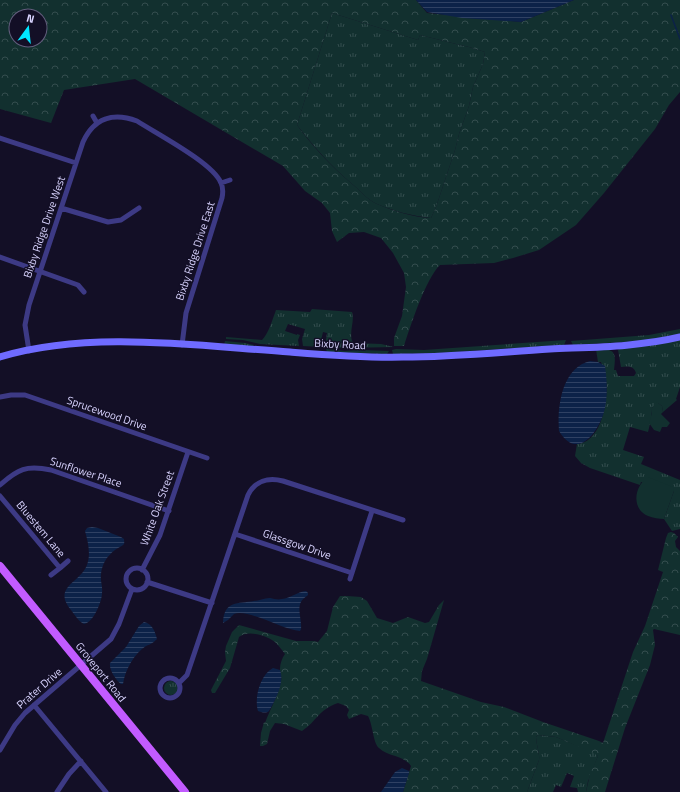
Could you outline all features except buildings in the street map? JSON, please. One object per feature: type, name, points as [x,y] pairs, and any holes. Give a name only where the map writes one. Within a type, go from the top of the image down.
[{"type":"main road","name":"Groveport Road","points":[[0,566],[185,792]]},
{"type":"street","points":[[93,116],[97,123]]},
{"type":"street","name":"Bixby Ridge Drive West","points":[[29,351],[26,338],[27,314],[76,163],[89,130],[97,123],[111,117],[123,116],[137,121],[206,164],[221,183]]},
{"type":"street","points":[[0,138],[76,163]]},
{"type":"street","points":[[221,183],[230,180]]},
{"type":"street","name":"Bixby Ridge Drive East","points":[[182,344],[186,313],[222,198],[221,183]]},
{"type":"street","points":[[61,208],[108,222],[121,220],[139,208]]},
{"type":"street","points":[[0,258],[78,285],[84,292]]},
{"type":"street","name":"Bixby Road","points":[[0,357],[60,345],[128,342],[182,344],[314,354],[404,357],[440,356],[617,346],[655,342],[680,337]]},
{"type":"street","name":"Sprucewood Drive","points":[[0,397],[11,395],[25,396],[206,458]]},
{"type":"street","name":"White Oak Street","points":[[142,570],[160,535],[188,452]]},
{"type":"street","name":"Sunflower Place","points":[[0,485],[17,471],[26,468],[38,468],[51,470],[169,511]]},
{"type":"street","points":[[179,683],[187,675],[251,490],[260,482],[270,479],[283,480],[403,520]]},
{"type":"street","name":"Bluestem Lane","points":[[0,496],[60,568],[68,561]]},
{"type":"street","points":[[350,579],[372,510]]},
{"type":"street","name":"Glassgow Drive","points":[[235,534],[352,574]]},
{"type":"street","points":[[51,575],[60,568]]},
{"type":"street","points":[[136,568],[142,570],[147,575],[147,582],[143,588],[140,589],[130,587],[126,581],[128,574],[132,569],[136,568]]},
{"type":"street","points":[[147,582],[212,603]]},
{"type":"street","name":"Prater Drive","points":[[0,750],[15,725],[34,705],[111,639],[119,624],[132,588]]},
{"type":"street","points":[[167,678],[172,678],[179,683],[180,692],[177,696],[169,698],[162,693],[161,684],[167,678]]},
{"type":"street","points":[[34,705],[106,792]]},
{"type":"street","points":[[57,792],[69,774],[81,761]]},
{"type":"green space","points":[[0,0],[416,0],[427,13],[521,22],[574,0],[680,0],[680,92],[669,105],[655,129],[604,193],[576,225],[539,250],[494,263],[440,265],[429,280],[424,291],[404,346],[394,346],[394,338],[402,316],[406,287],[404,273],[393,253],[381,238],[364,232],[349,233],[337,242],[332,231],[330,213],[322,203],[305,191],[283,166],[135,79],[64,90],[51,123],[0,109]],"holes":[[[332,13],[418,40],[420,35],[485,52],[483,64],[473,87],[469,106],[455,150],[431,218],[396,211],[370,200],[329,163],[297,125]]]},
{"type":"green space","points":[[332,13],[418,40],[420,35],[485,52],[483,64],[473,87],[469,106],[455,150],[431,218],[396,211],[370,200],[329,163],[297,125]]},
{"type":"green space","points":[[312,309],[352,312],[353,319],[351,337],[354,343],[381,344],[394,347],[325,347],[327,333],[323,332],[321,340],[322,347],[303,346],[302,339],[305,329],[288,324],[285,331],[300,335],[298,340],[299,346],[260,344],[243,340],[226,339],[226,337],[262,340],[268,330],[276,310],[310,312]]},
{"type":"green space","points":[[680,329],[680,334],[641,341],[573,345],[571,341],[649,335]]},
{"type":"green space","points":[[566,340],[564,345],[438,353],[393,354],[392,350],[424,350]]},
{"type":"green space","points":[[680,340],[680,387],[677,400],[663,412],[662,406],[658,403],[652,408],[648,432],[630,427],[623,450],[644,457],[641,464],[680,480],[680,529],[672,531],[664,519],[674,491],[641,482],[640,485],[590,468],[581,463],[575,456],[577,444],[586,442],[593,435],[599,427],[603,416],[606,383],[601,362],[598,362],[596,349],[608,350],[613,353],[615,359],[614,370],[616,370],[618,376],[634,376],[636,373],[632,368],[621,367],[618,350],[620,348]]},
{"type":"green space","points":[[225,341],[254,345],[252,347],[224,345]]},
{"type":"green space","points":[[326,349],[345,351],[389,351],[387,354],[327,352]]},
{"type":"green space","points":[[657,402],[662,406],[663,412],[661,414],[670,423],[667,427],[662,427],[660,432],[654,430],[649,423],[652,408]]},
{"type":"green space","points":[[648,477],[673,487],[674,491],[664,519],[648,516],[643,513],[637,503],[637,491],[643,481]]},
{"type":"green space","points":[[671,532],[678,537],[675,541],[676,547],[680,551],[680,635],[653,630],[655,645],[650,665],[625,728],[605,792],[586,792],[590,774],[598,756],[556,737],[538,735],[536,737],[539,760],[527,792],[403,792],[411,766],[408,762],[383,751],[377,746],[368,716],[361,714],[349,719],[347,715],[349,710],[346,706],[338,703],[322,712],[302,731],[284,724],[275,723],[270,731],[267,744],[260,746],[264,722],[265,723],[280,687],[280,665],[285,654],[273,640],[258,634],[248,634],[239,637],[230,668],[215,693],[212,693],[211,690],[226,661],[226,646],[232,632],[239,625],[296,641],[318,642],[327,631],[333,607],[340,596],[361,597],[367,601],[377,618],[393,623],[408,617],[425,623],[429,622],[439,605],[444,600],[427,659],[422,671],[421,681],[481,702],[504,707],[603,743],[633,652],[645,626],[663,572],[658,570],[666,538],[668,533]]},
{"type":"green space","points":[[171,681],[176,683],[178,688],[176,693],[171,695],[166,693],[164,688],[166,683]]},
{"type":"green space","points":[[538,735],[556,737],[595,753],[598,756],[588,781],[586,792],[578,792],[577,788],[570,787],[574,776],[567,773],[561,787],[556,785],[553,792],[527,792],[539,760],[536,737]]},
{"type":"water","points":[[416,0],[574,0],[521,22],[462,18],[427,12]]},
{"type":"water","points":[[590,361],[598,362],[605,366],[607,389],[604,412],[592,435],[580,444],[573,444],[566,440],[559,431],[559,410],[563,389],[573,371]]},
{"type":"water","points":[[92,527],[121,537],[124,539],[124,544],[116,549],[105,560],[101,574],[102,597],[94,616],[91,620],[84,624],[78,620],[66,602],[64,596],[66,590],[84,571],[87,565],[89,552],[85,531],[87,528]]},
{"type":"water","points":[[306,591],[308,595],[302,600],[300,605],[300,631],[284,627],[256,616],[240,613],[234,614],[223,623],[226,610],[233,604],[258,601],[268,598],[285,598]]},
{"type":"water","points":[[144,622],[152,626],[157,639],[142,649],[134,658],[128,668],[123,684],[121,684],[113,675],[110,663],[126,647],[139,626]]},
{"type":"water","points":[[273,668],[280,670],[280,686],[269,711],[258,711],[257,700],[261,681],[268,671]]},
{"type":"water","points":[[402,768],[409,771],[403,792],[381,792],[395,772]]},
{"type":"waterway","points":[[671,15],[680,39]]}]
